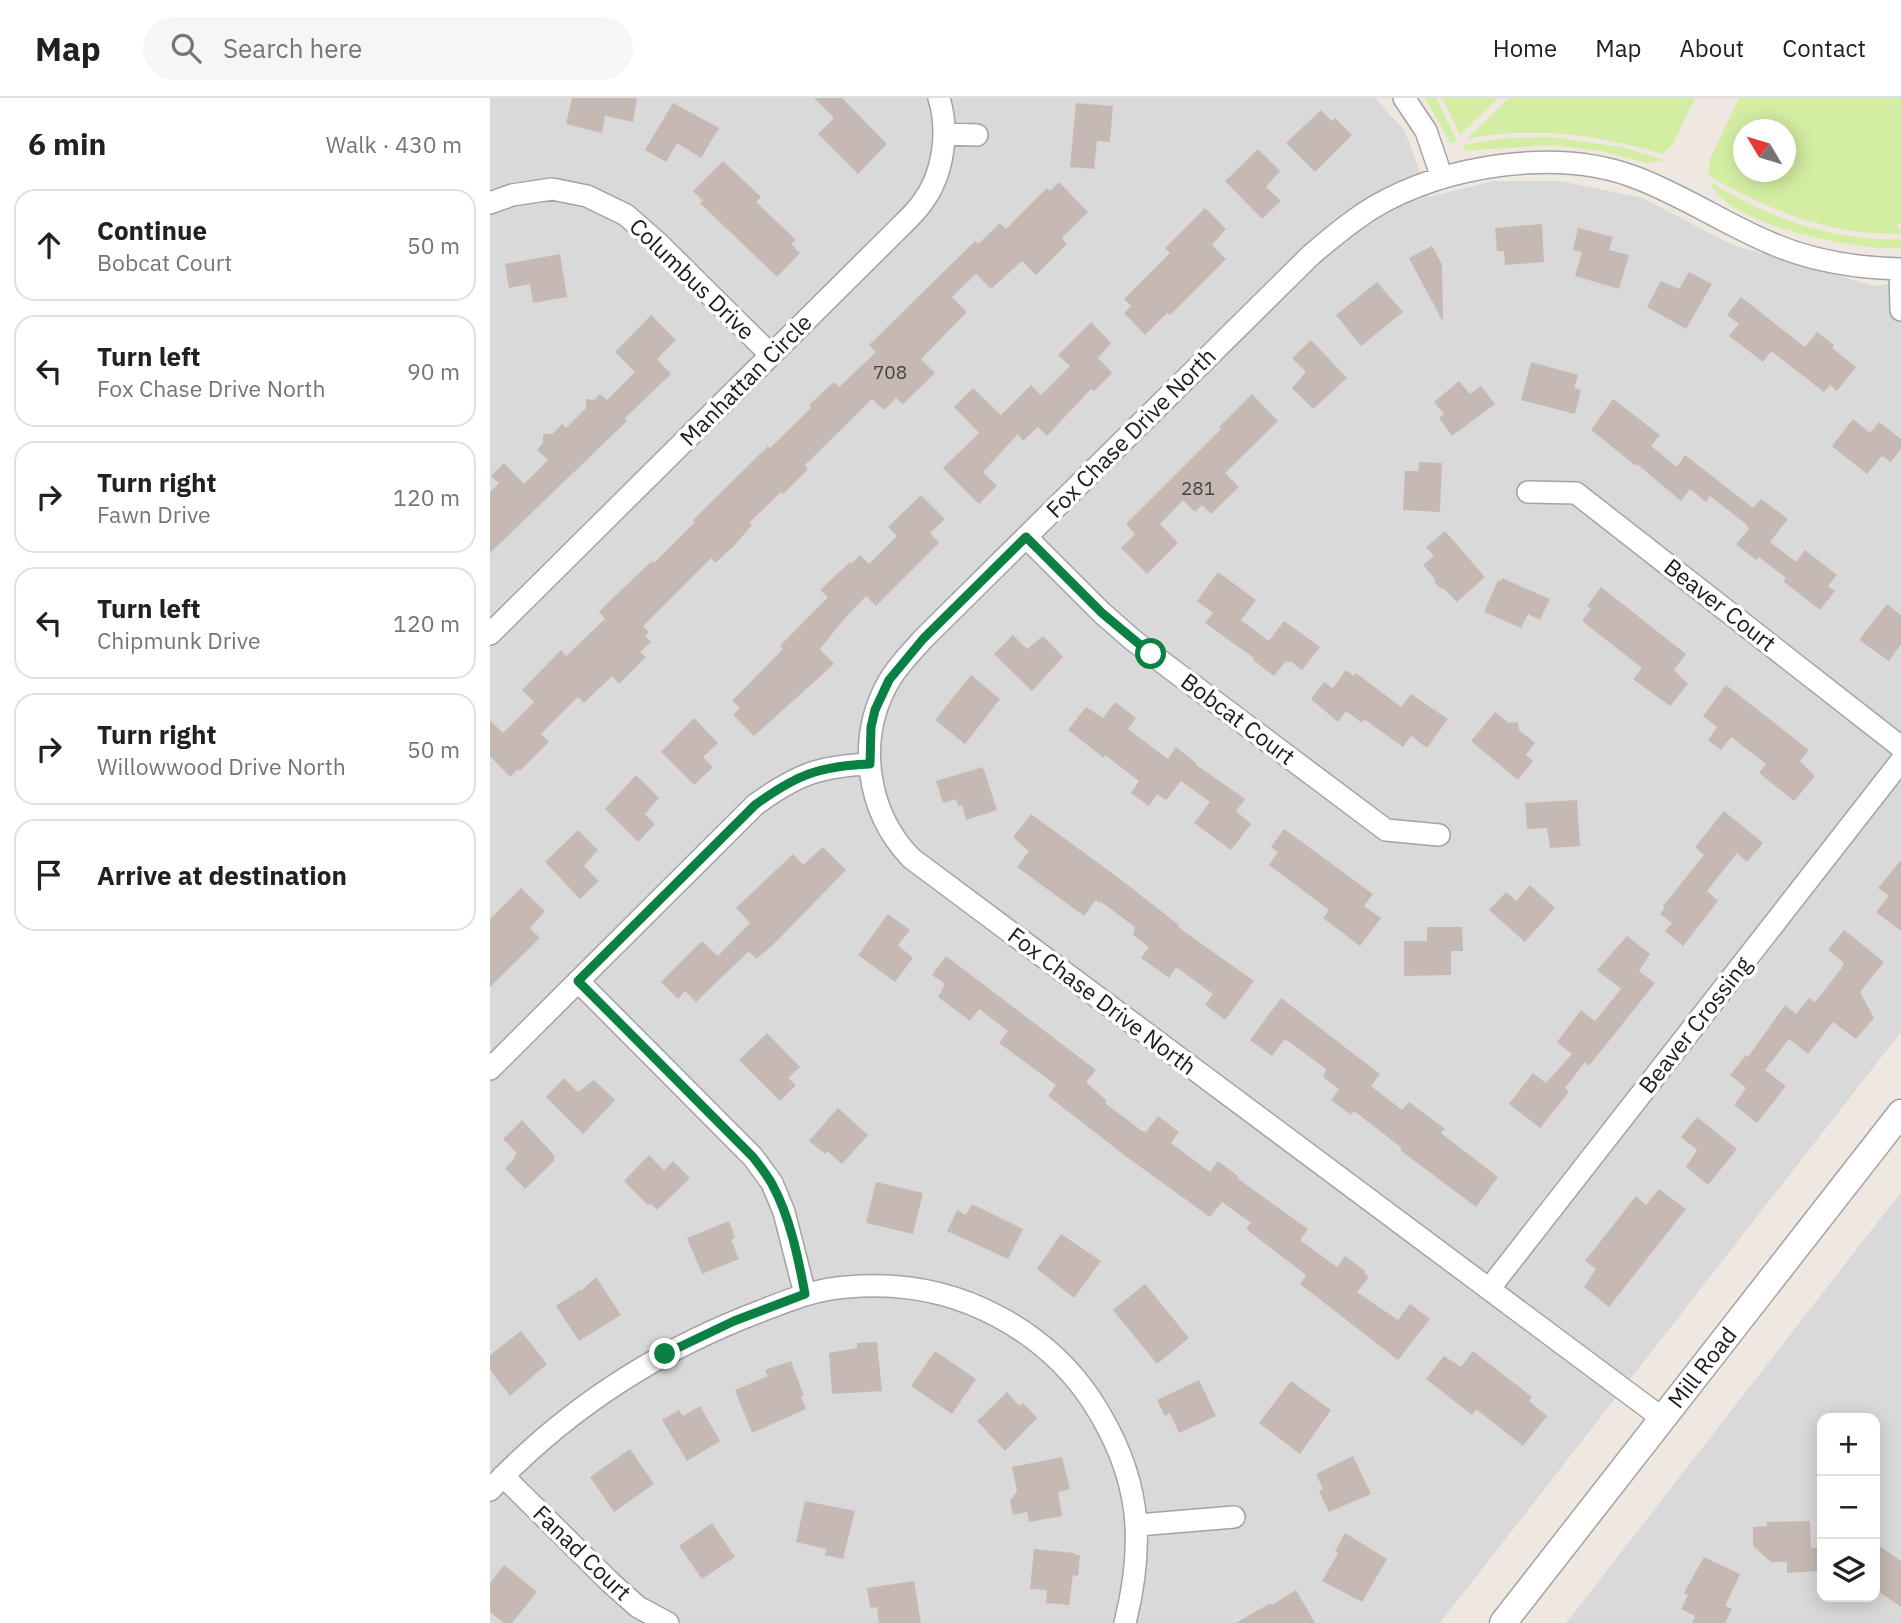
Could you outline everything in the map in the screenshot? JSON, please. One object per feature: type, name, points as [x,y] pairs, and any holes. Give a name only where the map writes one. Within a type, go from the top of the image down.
[{"type":"street","name":"Manhattan Circle","points":[[490,634],[924,201],[939,169],[945,134],[940,98]]},
{"type":"street","points":[[1404,98],[1426,131],[1442,178]]},
{"type":"street","points":[[945,134],[977,135]]},
{"type":"street","name":"Fox Chase Drive North","points":[[1662,1418],[920,865],[903,850],[884,822],[873,791],[870,764],[871,727],[875,710],[889,680],[923,639],[1311,255],[1342,228],[1409,190],[1467,170],[1527,163],[1580,164],[1634,177],[1769,243],[1816,258],[1900,269]]},
{"type":"street","name":"Columbus Drive","points":[[490,203],[512,195],[552,189],[587,196],[626,215],[771,355]]},
{"type":"street","points":[[1900,269],[1901,310]]},
{"type":"street","name":"Beaver Court","points":[[1528,492],[1576,493],[1901,747]]},
{"type":"street","name":"Bobcat Court","points":[[1026,537],[1134,641],[1386,830],[1438,835]]},
{"type":"street","name":"Beaver Crossing","points":[[1489,1289],[1901,761]]},
{"type":"street","points":[[490,1069],[755,805],[785,783],[818,769],[870,764]]},
{"type":"street","points":[[578,981],[753,1157],[772,1183],[784,1212],[805,1294]]},
{"type":"street","name":"Mill Road","points":[[1503,1623],[1901,1113]]},
{"type":"street","points":[[496,1483],[547,1435],[599,1395],[665,1354],[734,1321],[805,1294],[845,1287],[891,1285],[932,1291],[973,1303],[1017,1327],[1051,1353],[1081,1385],[1106,1423],[1131,1487],[1138,1525],[1137,1568],[1125,1623]]},
{"type":"street","name":"Fanad Court","points":[[496,1483],[638,1607],[668,1623]]},
{"type":"street","points":[[1138,1525],[1234,1517]]},
{"type":"shaded area","points":[[490,98],[1375,98],[1405,131],[1429,197],[1493,181],[1560,181],[1643,198],[1730,244],[1873,286],[1901,283],[1901,1032],[1440,1623],[490,1623]]},
{"type":"shaded area","points":[[1901,1192],[1901,1623],[1566,1623]]},
{"type":"green space","points":[[1425,98],[1436,98],[1457,141],[1451,144]]},
{"type":"green space","points":[[1442,98],[1498,98],[1460,135]]},
{"type":"green space","points":[[1509,98],[1695,98],[1673,144],[1662,154],[1614,141],[1566,134],[1517,133],[1467,139]]},
{"type":"green space","points":[[1739,98],[1901,98],[1901,224],[1897,224],[1897,228],[1901,229],[1901,234],[1849,231],[1800,218],[1753,199],[1708,175],[1710,159]]},
{"type":"green space","points":[[1551,137],[1621,147],[1665,160],[1647,163],[1601,151],[1552,145],[1465,151],[1464,145],[1507,138]]},
{"type":"green space","points":[[1710,182],[1754,206],[1801,225],[1850,236],[1901,239],[1901,248],[1881,248],[1826,240],[1766,223],[1740,211],[1721,197]]},
{"type":"building","points":[[572,98],[637,98],[633,122],[605,116],[602,133],[566,124]]},
{"type":"building","points":[[814,98],[842,98],[887,144],[858,174],[818,134],[834,118]]},
{"type":"building","points":[[673,103],[719,128],[701,158],[677,143],[666,162],[645,150]]},
{"type":"building","points":[[1076,103],[1113,106],[1110,142],[1097,141],[1094,169],[1070,167]]},
{"type":"building","points":[[1321,110],[1332,121],[1335,118],[1352,135],[1315,172],[1286,143]]},
{"type":"building","points":[[1258,149],[1280,171],[1266,187],[1281,201],[1262,219],[1225,181]]},
{"type":"building","points":[[723,161],[761,197],[756,202],[796,240],[791,244],[800,253],[777,277],[700,203],[703,201],[693,191]]},
{"type":"building","points":[[1059,182],[1088,212],[1062,238],[1067,244],[1036,275],[1022,261],[991,289],[976,274],[952,297],[967,312],[921,359],[935,373],[903,404],[896,398],[884,410],[872,399],[805,465],[808,469],[749,523],[752,525],[734,546],[715,563],[711,558],[643,626],[649,632],[645,636],[651,642],[640,652],[646,657],[619,684],[612,676],[584,703],[578,697],[541,734],[549,742],[520,771],[518,769],[510,777],[490,756],[490,720],[503,733],[534,702],[522,690],[561,650],[566,656],[605,619],[599,612],[616,595],[652,561],[654,563],[695,522],[693,520],[811,408],[809,405],[826,389],[834,382],[839,387],[876,352],[869,345],[975,241],[978,244],[1000,223],[1006,229],[1047,188],[1050,191]]},
{"type":"building","points":[[1205,208],[1226,229],[1212,245],[1226,259],[1170,315],[1167,313],[1145,335],[1124,313],[1131,306],[1124,299],[1170,253],[1165,248]]},
{"type":"building","points":[[1542,224],[1544,262],[1505,265],[1504,251],[1497,251],[1495,228]]},
{"type":"building","points":[[1578,228],[1613,237],[1609,250],[1629,255],[1619,289],[1575,276],[1582,252],[1573,250]]},
{"type":"building","points":[[1432,246],[1442,264],[1443,322],[1409,258]]},
{"type":"building","points":[[560,254],[567,297],[533,303],[530,284],[509,288],[505,264]]},
{"type":"building","points":[[1689,272],[1712,284],[1686,329],[1647,307],[1661,281],[1679,289]]},
{"type":"building","points":[[1377,282],[1403,312],[1361,346],[1336,315]]},
{"type":"building","points":[[1741,297],[1805,347],[1817,332],[1856,367],[1837,391],[1830,385],[1824,392],[1771,351],[1763,362],[1729,336],[1739,324],[1727,315]]},
{"type":"building","points":[[651,315],[676,340],[657,359],[671,374],[625,418],[627,421],[490,553],[490,492],[499,483],[491,476],[504,463],[524,484],[548,460],[537,450],[543,443],[543,434],[552,434],[562,424],[566,428],[586,408],[586,399],[594,400],[600,394],[607,400],[635,372],[615,352]]},
{"type":"building","points":[[1091,322],[1111,343],[1098,358],[1112,373],[1094,391],[1091,389],[1047,436],[1038,427],[1023,441],[1018,434],[983,472],[997,486],[979,504],[943,468],[979,433],[954,407],[973,388],[1001,415],[1031,385],[1041,395],[1070,366],[1058,355]]},
{"type":"building","points":[[1311,340],[1347,378],[1313,409],[1292,388],[1306,372],[1292,358]]},
{"type":"building","points":[[1531,362],[1578,375],[1574,388],[1581,390],[1575,414],[1521,400]]},
{"type":"building","points":[[1459,381],[1470,394],[1481,386],[1495,404],[1452,436],[1439,418],[1444,414],[1434,402]]},
{"type":"building","points":[[1252,394],[1278,421],[1225,473],[1239,487],[1211,514],[1202,505],[1195,512],[1183,500],[1160,524],[1178,543],[1147,574],[1121,548],[1135,534],[1126,524]]},
{"type":"building","points":[[1613,399],[1660,435],[1651,446],[1677,467],[1685,455],[1753,508],[1761,499],[1788,519],[1770,542],[1796,562],[1805,550],[1837,575],[1828,586],[1835,591],[1820,610],[1783,581],[1786,578],[1759,557],[1756,560],[1736,544],[1749,529],[1746,524],[1710,496],[1706,502],[1690,489],[1681,501],[1591,430]]},
{"type":"building","points":[[1853,419],[1870,433],[1879,422],[1901,439],[1901,449],[1891,462],[1882,456],[1867,474],[1832,446]]},
{"type":"building","points":[[1419,462],[1442,463],[1440,512],[1403,510],[1405,471],[1418,471]]},
{"type":"building","points":[[921,495],[945,519],[930,533],[939,543],[876,606],[866,596],[820,649],[834,664],[754,736],[733,715],[740,708],[732,701],[783,649],[780,646],[828,597],[820,590],[860,555],[869,564],[897,536],[888,527]]},
{"type":"building","points":[[1445,531],[1485,577],[1457,602],[1435,583],[1435,579],[1423,565],[1434,556],[1426,547]]},
{"type":"building","points":[[1218,572],[1256,600],[1241,620],[1269,641],[1284,621],[1320,647],[1302,670],[1286,661],[1274,676],[1205,623],[1213,613],[1197,601]]},
{"type":"building","points":[[1502,578],[1550,599],[1540,620],[1528,614],[1521,628],[1484,612],[1498,580],[1501,581]]},
{"type":"building","points":[[1601,587],[1686,654],[1674,670],[1688,684],[1670,706],[1633,679],[1642,668],[1582,621],[1591,609],[1587,606]]},
{"type":"building","points":[[1887,604],[1901,615],[1901,644],[1889,661],[1859,640]]},
{"type":"building","points":[[1013,635],[1027,649],[1043,636],[1063,657],[1032,691],[994,654]]},
{"type":"building","points":[[1346,670],[1354,676],[1356,673],[1401,707],[1411,694],[1448,719],[1427,748],[1411,736],[1403,747],[1364,719],[1362,723],[1346,711],[1338,722],[1311,699],[1324,682],[1333,688]]},
{"type":"building","points":[[971,675],[1000,699],[965,744],[935,720]]},
{"type":"building","points":[[1726,685],[1809,750],[1800,761],[1815,776],[1794,801],[1759,773],[1766,764],[1731,737],[1721,750],[1708,740],[1717,727],[1703,716]]},
{"type":"building","points":[[1115,702],[1136,718],[1128,729],[1168,759],[1176,747],[1195,764],[1245,799],[1236,811],[1251,824],[1231,850],[1194,823],[1210,802],[1181,781],[1166,800],[1157,794],[1149,806],[1131,793],[1139,781],[1068,730],[1086,707],[1103,718]]},
{"type":"building","points":[[1495,712],[1509,723],[1518,722],[1519,730],[1535,743],[1526,755],[1533,761],[1518,780],[1471,741]]},
{"type":"building","points":[[694,718],[718,743],[703,757],[713,767],[694,785],[661,752]]},
{"type":"building","points":[[983,767],[997,810],[966,820],[962,805],[958,806],[956,799],[943,803],[936,781]]},
{"type":"building","points":[[636,775],[659,798],[645,814],[655,824],[638,842],[605,809]]},
{"type":"building","points":[[1577,800],[1580,846],[1550,848],[1547,828],[1527,829],[1525,803]]},
{"type":"building","points":[[1724,811],[1763,843],[1747,862],[1737,853],[1707,891],[1718,901],[1683,946],[1665,931],[1672,923],[1660,914],[1665,908],[1663,906],[1704,855],[1695,847]]},
{"type":"building","points":[[1031,814],[1116,876],[1179,925],[1178,927],[1254,981],[1225,1020],[1205,1005],[1213,994],[1176,967],[1169,978],[1141,958],[1149,947],[1133,935],[1135,927],[1100,901],[1096,900],[1084,916],[1017,867],[1029,851],[1013,837]]},
{"type":"building","points":[[1284,829],[1373,894],[1364,906],[1381,918],[1360,946],[1323,918],[1329,910],[1269,865],[1278,852],[1271,847]]},
{"type":"building","points":[[578,830],[598,850],[584,866],[599,881],[580,899],[545,862]]},
{"type":"building","points":[[823,847],[846,870],[772,946],[756,959],[749,951],[696,1002],[685,991],[678,999],[661,982],[702,941],[718,956],[750,923],[736,908],[793,854],[803,865]]},
{"type":"building","points":[[1901,860],[1901,931],[1876,912],[1889,896],[1878,888]]},
{"type":"building","points":[[1530,885],[1555,908],[1525,942],[1489,910],[1506,892],[1516,901]]},
{"type":"building","points":[[521,888],[545,911],[530,928],[540,938],[490,987],[490,919]]},
{"type":"building","points":[[888,914],[910,930],[898,945],[913,958],[895,982],[858,955]]},
{"type":"building","points":[[1427,927],[1462,927],[1463,951],[1451,951],[1451,975],[1404,976],[1404,941],[1427,941]]},
{"type":"building","points":[[1844,930],[1884,962],[1860,992],[1874,1018],[1856,1039],[1833,1022],[1808,1054],[1789,1039],[1765,1070],[1786,1086],[1757,1123],[1734,1105],[1746,1088],[1730,1075],[1746,1055],[1748,1057],[1785,1005],[1796,1014],[1809,998],[1815,1002],[1842,968],[1844,963],[1828,950]]},
{"type":"building","points":[[1627,936],[1650,954],[1639,971],[1655,983],[1589,1066],[1585,1062],[1565,1088],[1569,1092],[1540,1128],[1509,1104],[1533,1073],[1546,1083],[1572,1054],[1557,1042],[1581,1010],[1595,1021],[1621,989],[1597,970]]},
{"type":"building","points":[[946,956],[1096,1070],[1086,1082],[1107,1101],[1105,1103],[1142,1131],[1146,1132],[1158,1116],[1179,1132],[1171,1143],[1210,1172],[1218,1161],[1239,1177],[1237,1178],[1308,1229],[1300,1240],[1337,1267],[1345,1256],[1365,1271],[1369,1277],[1357,1292],[1398,1320],[1410,1304],[1430,1319],[1398,1360],[1300,1284],[1306,1275],[1246,1229],[1251,1223],[1222,1202],[1210,1217],[1048,1096],[1056,1085],[999,1043],[1008,1031],[979,1009],[970,1021],[938,997],[945,984],[932,975]]},
{"type":"building","points":[[1281,998],[1380,1074],[1371,1086],[1402,1110],[1409,1102],[1445,1129],[1441,1133],[1498,1177],[1476,1207],[1400,1150],[1402,1148],[1354,1111],[1351,1115],[1331,1100],[1339,1089],[1323,1077],[1326,1069],[1288,1041],[1284,1040],[1272,1056],[1250,1040]]},
{"type":"building","points":[[767,1033],[800,1067],[788,1078],[796,1085],[780,1101],[739,1060]]},
{"type":"building","points":[[564,1078],[578,1092],[594,1080],[615,1100],[583,1134],[546,1097]]},
{"type":"building","points":[[838,1108],[868,1135],[842,1164],[809,1141]]},
{"type":"building","points":[[1697,1117],[1737,1149],[1708,1185],[1686,1167],[1697,1150],[1681,1137]]},
{"type":"building","points":[[522,1120],[554,1155],[554,1161],[525,1189],[505,1168],[517,1153],[503,1139]]},
{"type":"building","points":[[649,1155],[664,1170],[673,1161],[690,1178],[657,1210],[650,1203],[648,1205],[624,1181]]},
{"type":"building","points":[[876,1182],[923,1193],[913,1234],[866,1223]]},
{"type":"building","points":[[1659,1189],[1686,1209],[1609,1307],[1584,1287],[1596,1269],[1585,1261],[1636,1196],[1646,1205]]},
{"type":"building","points":[[972,1204],[1023,1229],[1008,1259],[947,1231],[957,1210],[966,1215]]},
{"type":"building","points":[[729,1221],[735,1238],[731,1240],[739,1259],[702,1274],[687,1238]]},
{"type":"building","points":[[1061,1234],[1101,1261],[1074,1298],[1037,1269]]},
{"type":"building","points":[[596,1277],[621,1315],[579,1341],[556,1306],[581,1291]]},
{"type":"building","points":[[1145,1284],[1189,1338],[1157,1364],[1113,1310]]},
{"type":"building","points":[[521,1331],[547,1364],[510,1396],[490,1370],[490,1355]]},
{"type":"building","points":[[877,1342],[882,1391],[832,1394],[829,1353],[857,1348],[857,1343]]},
{"type":"building","points":[[935,1351],[976,1379],[952,1414],[911,1386]]},
{"type":"building","points":[[1473,1351],[1532,1397],[1529,1401],[1547,1416],[1523,1446],[1476,1409],[1472,1415],[1426,1379],[1444,1356],[1461,1367]]},
{"type":"building","points":[[791,1361],[806,1409],[752,1433],[735,1390],[768,1376],[765,1370]]},
{"type":"building","points":[[1199,1380],[1216,1416],[1179,1433],[1170,1413],[1165,1416],[1157,1400]]},
{"type":"building","points":[[1291,1381],[1331,1410],[1300,1454],[1259,1423]]},
{"type":"building","points":[[1007,1392],[1019,1406],[1023,1403],[1037,1418],[1005,1451],[977,1421]]},
{"type":"building","points":[[700,1406],[720,1441],[687,1461],[662,1420],[679,1410],[683,1416]]},
{"type":"building","points":[[630,1449],[654,1484],[614,1512],[590,1477]]},
{"type":"building","points":[[1353,1456],[1371,1494],[1329,1512],[1319,1491],[1323,1489],[1316,1474]]},
{"type":"building","points":[[1062,1457],[1070,1489],[1058,1492],[1062,1516],[1029,1522],[1027,1512],[1013,1515],[1010,1501],[1017,1491],[1012,1467]]},
{"type":"building","points":[[805,1501],[855,1511],[843,1559],[825,1555],[826,1549],[796,1542]]},
{"type":"building","points":[[1810,1521],[1811,1548],[1817,1548],[1817,1571],[1787,1573],[1787,1562],[1771,1562],[1753,1546],[1753,1527],[1767,1526],[1767,1522]]},
{"type":"building","points":[[712,1523],[735,1557],[702,1579],[679,1546]]},
{"type":"building","points":[[1345,1533],[1387,1559],[1362,1602],[1322,1581],[1338,1553],[1335,1551]]},
{"type":"building","points":[[1880,1546],[1901,1561],[1901,1607],[1880,1592]]},
{"type":"building","points":[[1034,1549],[1080,1555],[1078,1576],[1073,1575],[1069,1605],[1046,1603],[1047,1590],[1030,1589]]},
{"type":"building","points":[[1704,1557],[1740,1574],[1725,1606],[1732,1609],[1725,1623],[1692,1623],[1695,1616],[1681,1609],[1688,1595],[1684,1593]]},
{"type":"building","points":[[504,1565],[537,1592],[512,1623],[504,1623],[490,1612],[490,1583]]},
{"type":"building","points":[[914,1581],[921,1623],[879,1623],[877,1607],[870,1608],[867,1588]]},
{"type":"building","points":[[1296,1590],[1315,1623],[1236,1623],[1270,1603],[1272,1605]]},
{"type":"route","points":[[665,1354],[734,1321],[805,1294],[798,1259],[772,1183],[753,1157],[578,981],[755,805],[785,783],[818,769],[870,764],[871,727],[875,710],[889,680],[923,639],[1026,537],[1118,628],[1151,654]]}]
